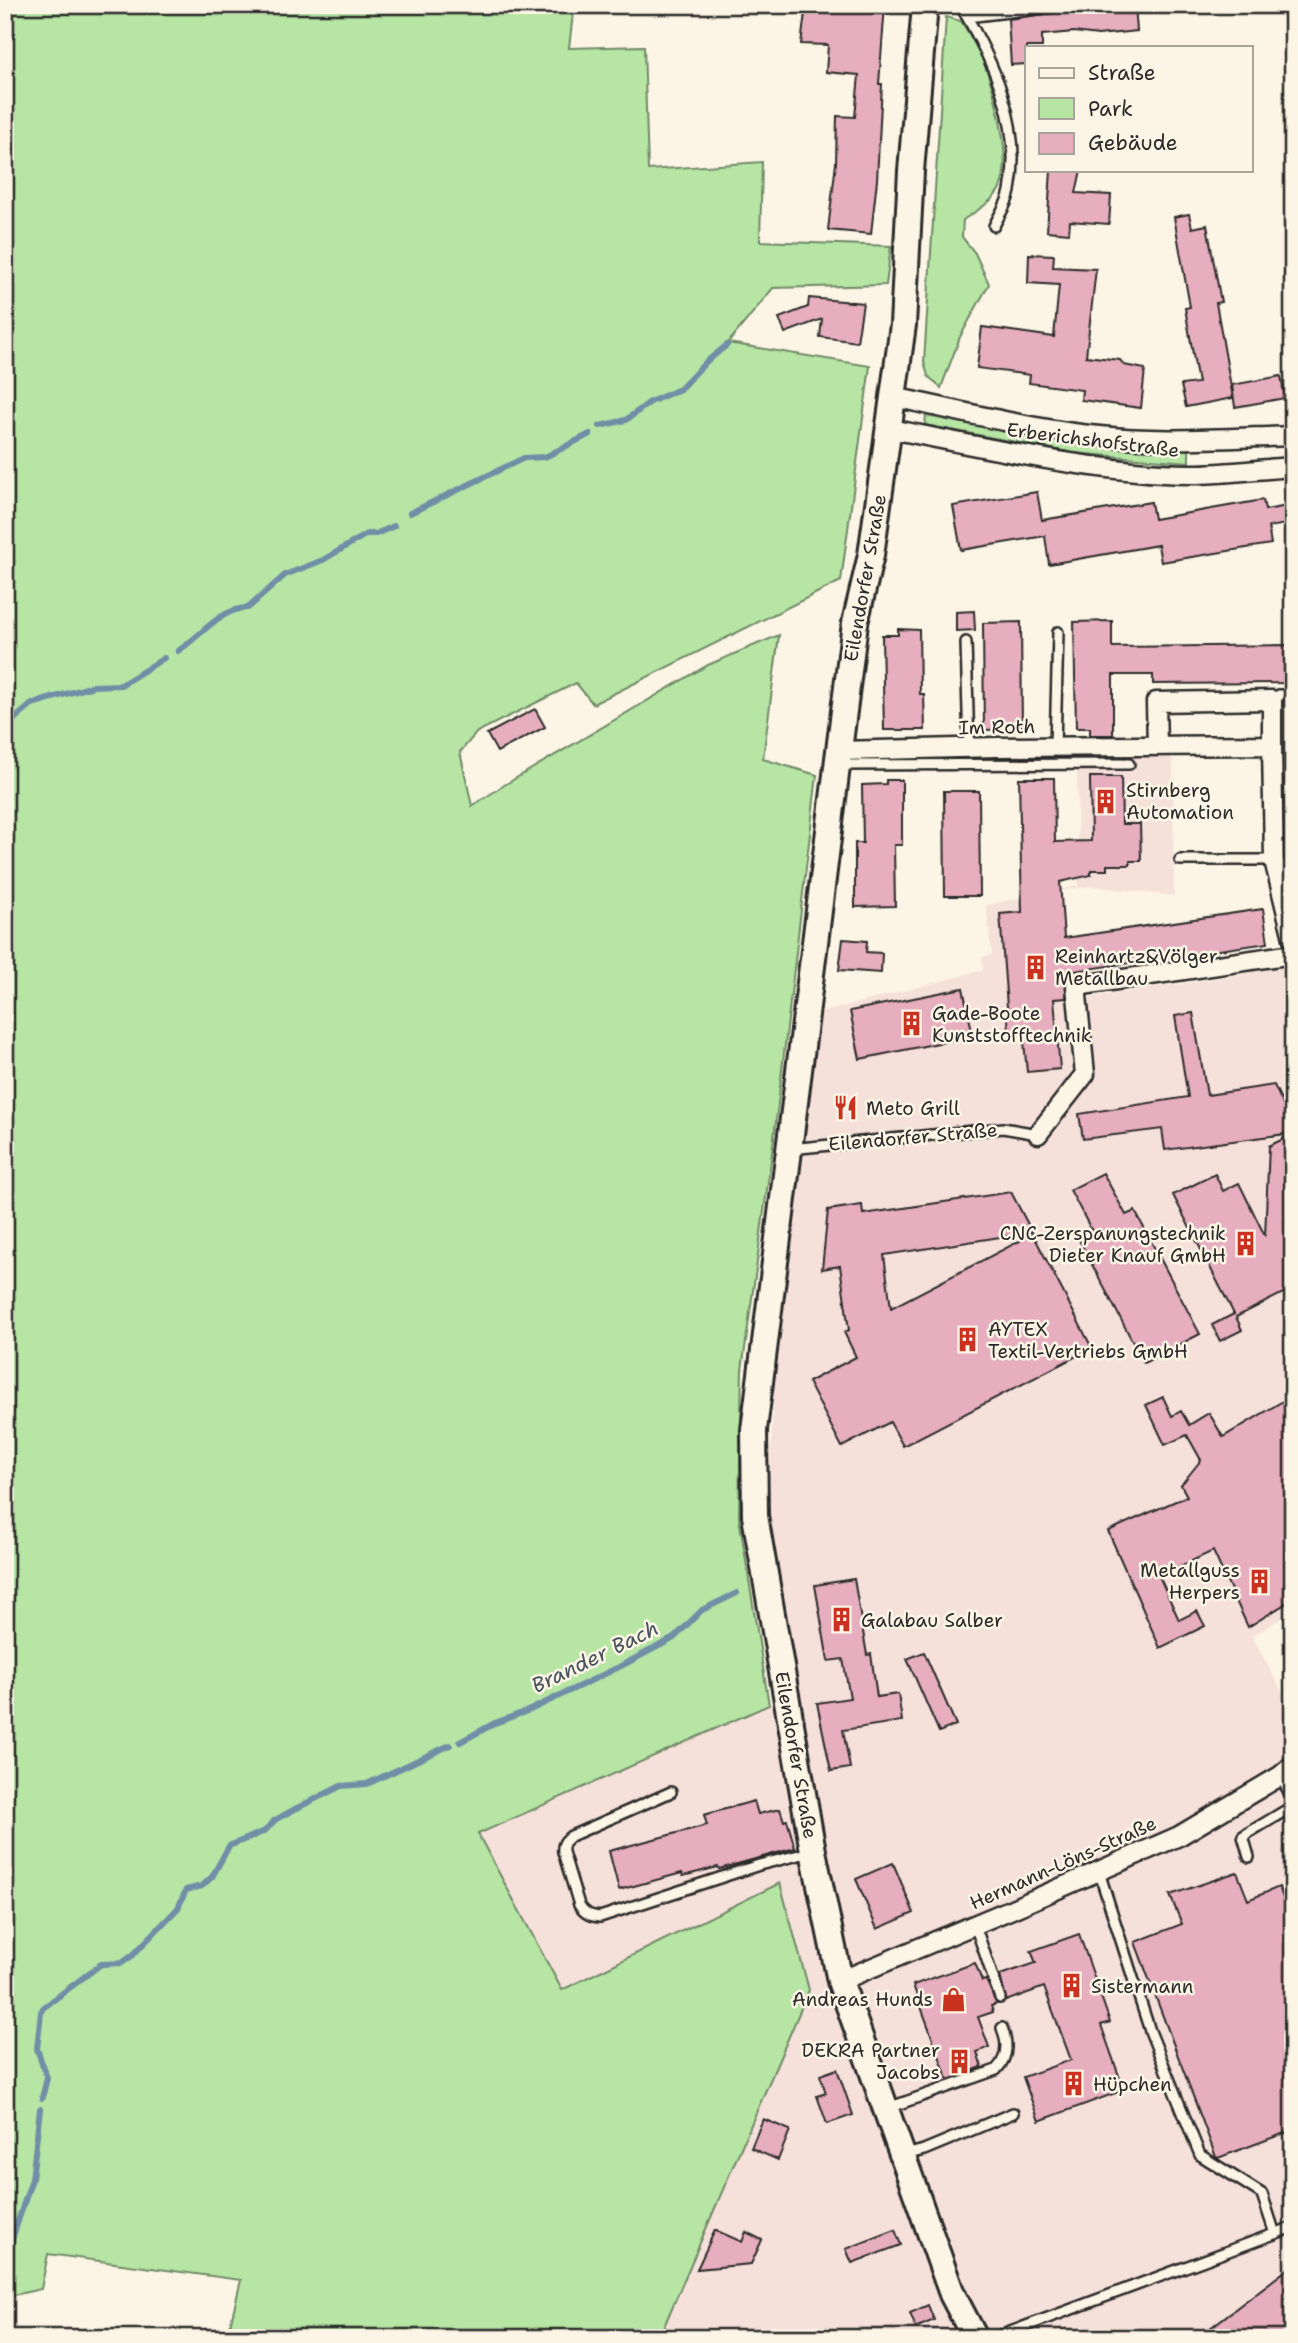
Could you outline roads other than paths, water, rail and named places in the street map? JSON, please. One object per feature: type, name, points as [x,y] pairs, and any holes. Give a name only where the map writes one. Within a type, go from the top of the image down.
[{"type":"street","name":"Eilendorfer Straße","points":[[925,5],[911,171],[903,326],[871,555],[855,623],[788,1149],[754,1430],[755,1516],[813,1851],[840,1980],[953,2294],[975,2338]]},
{"type":"street","name":"Erberichshofstraße","points":[[894,397],[1019,424],[1090,435],[1182,439],[1293,436]]},
{"type":"street","name":"Erberichshofstraße","points":[[890,429],[1014,453],[1115,468],[1191,474],[1293,467]]},
{"type":"street","points":[[1157,746],[1157,702],[1272,701],[1274,860],[1293,938]]},
{"type":"street","name":"Im Roth","points":[[837,758],[969,748],[1272,745]]},
{"type":"street","points":[[1038,1134],[1085,1074],[1076,986],[1293,954]]},
{"type":"street","name":"Hermann-Löns-Straße","points":[[840,1980],[975,1925],[1179,1836],[1286,1770]]},
{"type":"lane","points":[[960,5],[987,51],[1005,104],[1013,151],[1010,193],[994,226]]},
{"type":"lane","points":[[967,17],[1066,5]]},
{"type":"lane","points":[[1055,747],[1058,632]]},
{"type":"lane","points":[[966,642],[969,748]]},
{"type":"lane","points":[[1272,701],[1279,695],[1293,695]]},
{"type":"lane","points":[[837,758],[1129,764]]},
{"type":"lane","points":[[1180,860],[1274,860]]},
{"type":"lane","name":"Eilendorfer Straße","points":[[788,1149],[1003,1128],[1038,1134]]},
{"type":"lane","points":[[1286,1770],[1293,1799]]},
{"type":"lane","points":[[671,1792],[565,1841],[562,1852],[584,1913],[600,1917],[759,1865],[813,1851]]},
{"type":"lane","points":[[1249,1857],[1243,1836],[1293,1806]]},
{"type":"lane","points":[[1099,1872],[1150,2031],[1200,2155],[1262,2194],[1275,2234]]},
{"type":"lane","points":[[975,1925],[1000,1998]]},
{"type":"lane","points":[[886,2109],[996,2070],[1005,2056],[1006,2037],[1002,2028]]},
{"type":"lane","points":[[903,2156],[1013,2113]]},
{"type":"lane","points":[[995,2338],[1293,2227]]},
{"type":"waterway","points":[[600,426],[626,420],[650,402],[680,389],[727,345]]},
{"type":"waterway","points":[[410,513],[524,458],[545,457],[590,434]]},
{"type":"waterway","points":[[178,651],[219,618],[238,609],[248,608],[285,575],[323,560],[367,534],[376,534],[394,526]]},
{"type":"waterway","points":[[5,727],[32,704],[93,686],[121,685],[164,658]]},
{"type":"waterway","name":"Brander Bach","points":[[460,1742],[674,1638],[702,1610],[737,1593]]},
{"type":"waterway","name":"Brander Bach","points":[[42,2098],[47,2078],[37,2049],[43,2008],[101,1964],[122,1963],[133,1955],[178,1908],[186,1890],[202,1886],[212,1877],[229,1846],[265,1831],[275,1820],[341,1786],[367,1784],[450,1745]]},
{"type":"waterway","name":"Brander Bach","points":[[5,2260],[32,2179],[40,2109]]},
{"type":"place","name":"Stirnberg Automation","points":[[1106,801]]},
{"type":"place","name":"Reinhartz&Völger Metallbau","points":[[1035,967]]},
{"type":"place","name":"Gade-Boote Kunststofftechnik","points":[[912,1024]]},
{"type":"place","name":"Meto Grill","points":[[846,1108]]},
{"type":"place","name":"CNC-Zerspanungstechnik Dieter Knauf GmbH","points":[[1246,1244]]},
{"type":"place","name":"AYTEX Textil-Vertriebs GmbH","points":[[968,1340]]},
{"type":"place","name":"Metallguss Herpers","points":[[1260,1581]]},
{"type":"place","name":"Galabau Salber","points":[[841,1620]]},
{"type":"place","name":"Sistermann","points":[[1071,1986]]},
{"type":"place","name":"Andreas Hunds","points":[[953,1999]]},
{"type":"place","name":"DEKRA Partner Jacobs","points":[[960,2061]]},
{"type":"place","name":"Hüpchen","points":[[1073,2084]]}]
